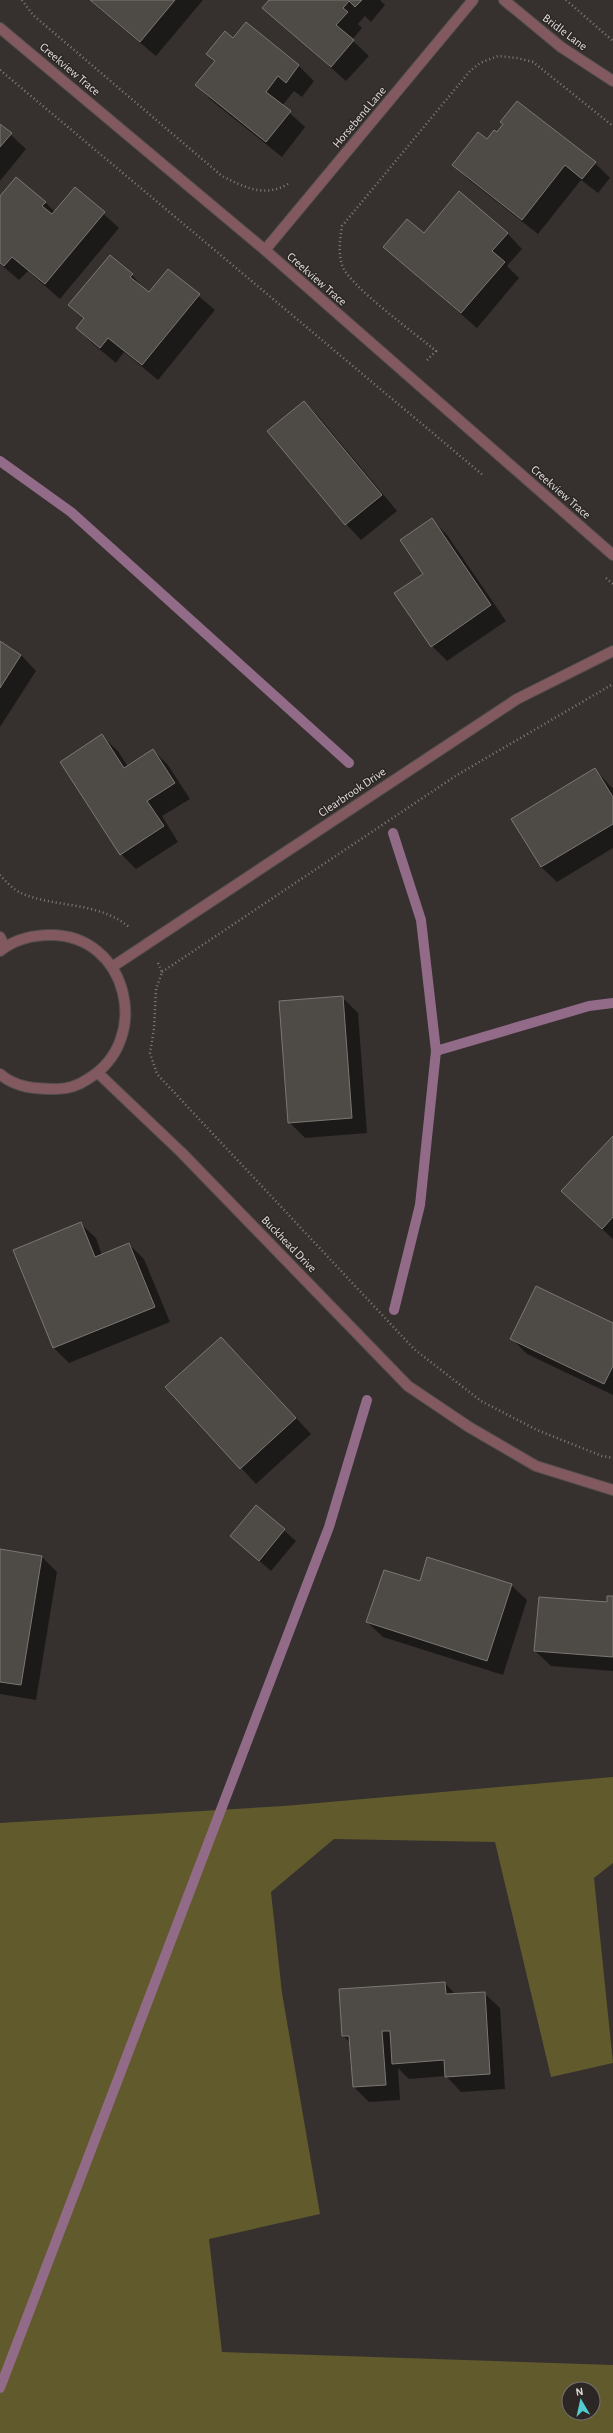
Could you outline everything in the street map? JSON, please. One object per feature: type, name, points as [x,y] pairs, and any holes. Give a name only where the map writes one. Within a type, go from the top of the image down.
[{"type":"street","name":"Horsebend Lane","points":[[265,250],[473,0]]},
{"type":"street","name":"Bridle Lane","points":[[504,0],[561,47],[613,81]]},
{"type":"street","name":"Creekview Trace","points":[[0,28],[265,250],[613,555]]},
{"type":"street","name":"Clearbrook Drive","points":[[112,967],[517,699],[613,651]]},
{"type":"street","points":[[0,937],[3,949],[20,940],[37,935],[58,935],[79,940],[98,952],[112,967],[122,988],[126,1009],[124,1030],[117,1050],[98,1073],[82,1082],[64,1089],[32,1089],[1,1078]]},
{"type":"street","name":"Buckhead Drive","points":[[98,1073],[182,1153],[408,1386],[469,1427],[536,1466],[613,1490]]},
{"type":"path","points":[[22,0],[33,15],[222,176],[259,192],[280,188],[294,180]]},
{"type":"path","points":[[566,0],[613,41]]},
{"type":"path","points":[[411,378],[436,351],[352,281],[342,266],[339,244],[342,226],[470,71],[480,63],[498,56],[517,58],[533,62],[613,126]]},
{"type":"path","points":[[0,70],[490,481]]},
{"type":"path","points":[[601,574],[613,584]]},
{"type":"path","points":[[613,684],[457,775],[162,972],[156,989],[154,1029],[150,1053],[157,1074],[414,1349],[482,1400],[537,1430],[602,1456],[613,1458]]},
{"type":"path","points":[[0,875],[20,893],[46,900],[75,904],[121,920],[149,943],[162,972]]},
{"type":"shaded area","points":[[613,1777],[613,1863],[594,1878],[613,2063],[551,2077],[495,1842],[334,1839],[271,1892],[282,1993],[320,2214],[209,2239],[222,2352],[613,2365],[613,2433],[0,2433],[0,1823],[284,1806]]},
{"type":"building","points":[[90,0],[175,0],[140,42]]},
{"type":"building","points":[[269,0],[362,0],[355,7],[349,1],[343,8],[348,12],[336,25],[354,40],[331,67],[262,8]]},
{"type":"building","points":[[246,22],[299,65],[286,83],[278,76],[266,92],[291,111],[266,142],[195,85],[215,61],[206,54],[225,31],[233,38]]},
{"type":"building","points":[[517,101],[596,162],[582,179],[565,165],[522,220],[452,165],[478,132],[487,139],[494,130],[497,132],[503,124],[500,122]]},
{"type":"building","points":[[0,124],[12,133],[0,147]]},
{"type":"building","points":[[16,177],[46,202],[42,206],[52,214],[75,187],[105,212],[45,284],[12,257],[4,266],[0,263],[0,196]]},
{"type":"building","points":[[459,191],[508,233],[492,251],[505,262],[461,313],[383,247],[407,219],[424,233]]},
{"type":"building","points":[[110,255],[133,274],[130,277],[149,292],[168,269],[200,294],[142,365],[108,338],[100,348],[76,328],[84,318],[68,305]]},
{"type":"building","points":[[304,401],[382,495],[345,525],[267,431]]},
{"type":"building","points":[[432,518],[491,605],[431,647],[394,593],[423,574],[400,540]]},
{"type":"building","points":[[0,641],[21,655],[0,688]]},
{"type":"building","points":[[102,734],[124,768],[153,749],[175,783],[147,801],[164,826],[120,855],[60,762]]},
{"type":"building","points":[[595,768],[613,797],[613,824],[541,867],[511,819]]},
{"type":"building","points":[[343,996],[352,1118],[288,1123],[279,1001]]},
{"type":"building","points":[[613,1136],[613,1217],[602,1229],[561,1191]]},
{"type":"building","points":[[81,1222],[95,1257],[129,1243],[155,1307],[53,1348],[13,1250]]},
{"type":"building","points":[[536,1286],[613,1323],[613,1366],[604,1384],[510,1339]]},
{"type":"building","points":[[221,1337],[296,1418],[240,1469],[165,1387]]},
{"type":"building","points":[[256,1505],[285,1529],[259,1561],[230,1536]]},
{"type":"building","points":[[0,1549],[42,1556],[21,1685],[0,1682]]},
{"type":"building","points":[[427,1557],[512,1584],[487,1661],[366,1622],[384,1570],[420,1581]]},
{"type":"building","points":[[607,1596],[613,1596],[613,1657],[534,1651],[539,1597],[607,1602]]},
{"type":"building","points":[[445,1982],[446,1994],[485,1992],[490,2074],[445,2077],[444,2060],[392,2064],[390,2031],[382,2031],[386,2085],[353,2087],[349,2036],[342,2036],[339,1989]]},
{"type":"waterway","points":[[0,461],[71,512],[349,763]]},
{"type":"waterway","points":[[393,833],[421,920],[436,1051],[420,1205],[394,1310]]},
{"type":"waterway","points":[[436,1051],[589,1006],[613,1003]]},
{"type":"waterway","points":[[0,2388],[329,1527],[367,1400]]}]
